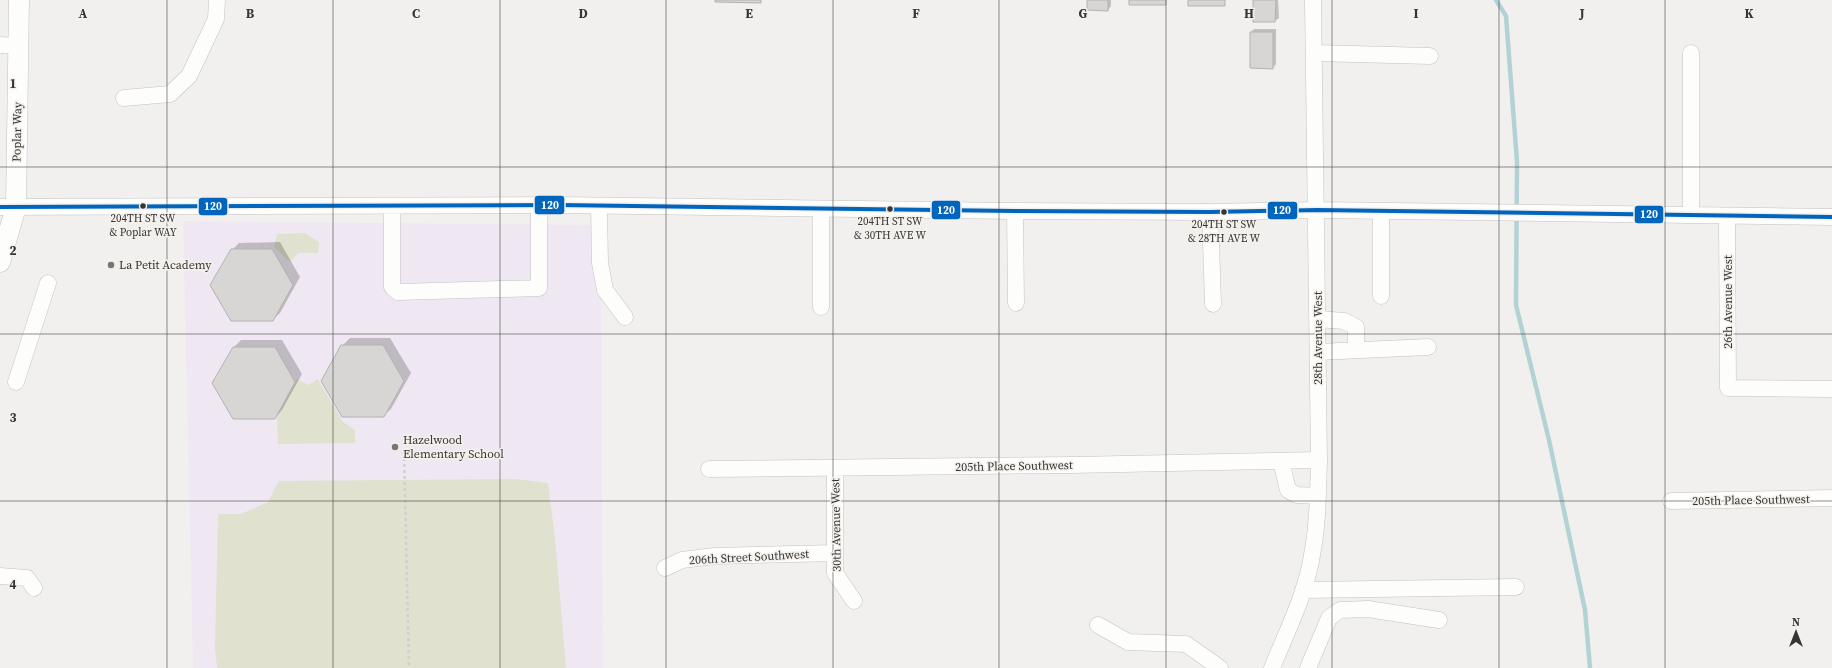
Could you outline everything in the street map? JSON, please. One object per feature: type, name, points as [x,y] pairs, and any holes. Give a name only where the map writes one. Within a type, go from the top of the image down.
[{"type":"main road","name":"Poplar Way","points":[[0,262],[8,207],[9,45],[19,0]]},
{"type":"street","points":[[124,98],[170,94],[189,76],[216,19],[217,0]]},
{"type":"street","name":"28th Avenue West","points":[[1272,668],[1303,590],[1312,556],[1318,496],[1317,210],[1313,0]]},
{"type":"street","points":[[1314,52],[1430,56]]},
{"type":"street","points":[[1691,52],[1691,215]]},
{"type":"street","points":[[8,207],[539,205],[1015,211],[1210,212],[1317,210],[1832,217]]},
{"type":"street","points":[[392,206],[392,287],[398,292],[539,288],[539,205]]},
{"type":"street","points":[[599,206],[600,263],[604,290],[625,317]]},
{"type":"street","points":[[821,209],[821,307]]},
{"type":"street","points":[[1015,211],[1016,303]]},
{"type":"street","points":[[1381,211],[1381,296]]},
{"type":"street","points":[[1210,212],[1213,304]]},
{"type":"street","name":"26th Avenue West","points":[[1727,216],[1728,388],[1832,389]]},
{"type":"street","points":[[16,382],[48,283]]},
{"type":"street","points":[[1318,319],[1344,321],[1356,326],[1356,350]]},
{"type":"street","points":[[1318,352],[1428,347]]},
{"type":"street","name":"205th Place Southwest","points":[[709,469],[1319,460]]},
{"type":"street","points":[[1282,461],[1288,490],[1297,495],[1318,496]]},
{"type":"street","name":"30th Avenue West","points":[[835,468],[835,574],[854,601]]},
{"type":"street","name":"205th Place Southwest","points":[[1671,501],[1832,498]]},
{"type":"street","name":"206th Street Southwest","points":[[665,568],[682,560],[714,556],[835,553]]},
{"type":"street","points":[[0,576],[27,578],[34,588]]},
{"type":"street","points":[[1303,590],[1516,587]]},
{"type":"street","points":[[1308,668],[1329,618],[1340,610],[1368,609],[1439,620]]},
{"type":"street","points":[[1098,625],[1128,642],[1186,644],[1220,668]]},
{"type":"path","points":[[404,452],[409,668]]},
{"type":"shaded area","name":"Hazelwood Elementary School","points":[[183,221],[601,225],[603,668],[193,668]]},
{"type":"green space","points":[[305,233],[319,242],[318,253],[298,253],[290,262],[274,247],[277,234]]},
{"type":"green space","points":[[297,379],[308,385],[318,379],[343,422],[355,430],[355,443],[278,444],[277,416]]},
{"type":"green space","points":[[516,479],[548,483],[555,539],[566,668],[217,668],[215,647],[218,514],[241,514],[268,502],[279,481]]},
{"type":"building","points":[[715,0],[761,0],[761,3],[715,2]]},
{"type":"building","points":[[1087,0],[1108,0],[1108,11],[1087,10]]},
{"type":"building","points":[[1129,0],[1166,0],[1166,5],[1129,5]]},
{"type":"building","points":[[1188,0],[1225,0],[1225,6],[1188,6]]},
{"type":"building","points":[[1253,0],[1276,0],[1275,22],[1253,22]]},
{"type":"building","points":[[1250,32],[1273,32],[1273,69],[1250,68]]},
{"type":"building","points":[[231,249],[272,249],[293,285],[273,321],[231,321],[210,285]]},
{"type":"building","points":[[341,345],[383,345],[404,381],[384,417],[342,417],[321,381]]},
{"type":"building","points":[[233,347],[275,347],[295,382],[275,419],[233,419],[212,383]]},
{"type":"waterway","points":[[1496,0],[1506,16],[1517,162],[1516,305],[1549,440],[1585,610],[1590,668]]},
{"type":"transit line","name":"120","points":[[0,207],[559,205],[1015,211],[1210,212],[1317,210],[1832,217]]},
{"type":"place","name":"204TH ST SW & Poplar WAY","points":[[143,206]]},
{"type":"place","name":"204TH ST SW & 30TH AVE W","points":[[890,209]]},
{"type":"place","name":"204TH ST SW & 28TH AVE W","points":[[1224,212]]},
{"type":"place","name":"La Petit Academy","points":[[111,265]]},
{"type":"place","name":"Hazelwood Elementary School","points":[[395,447]]}]
